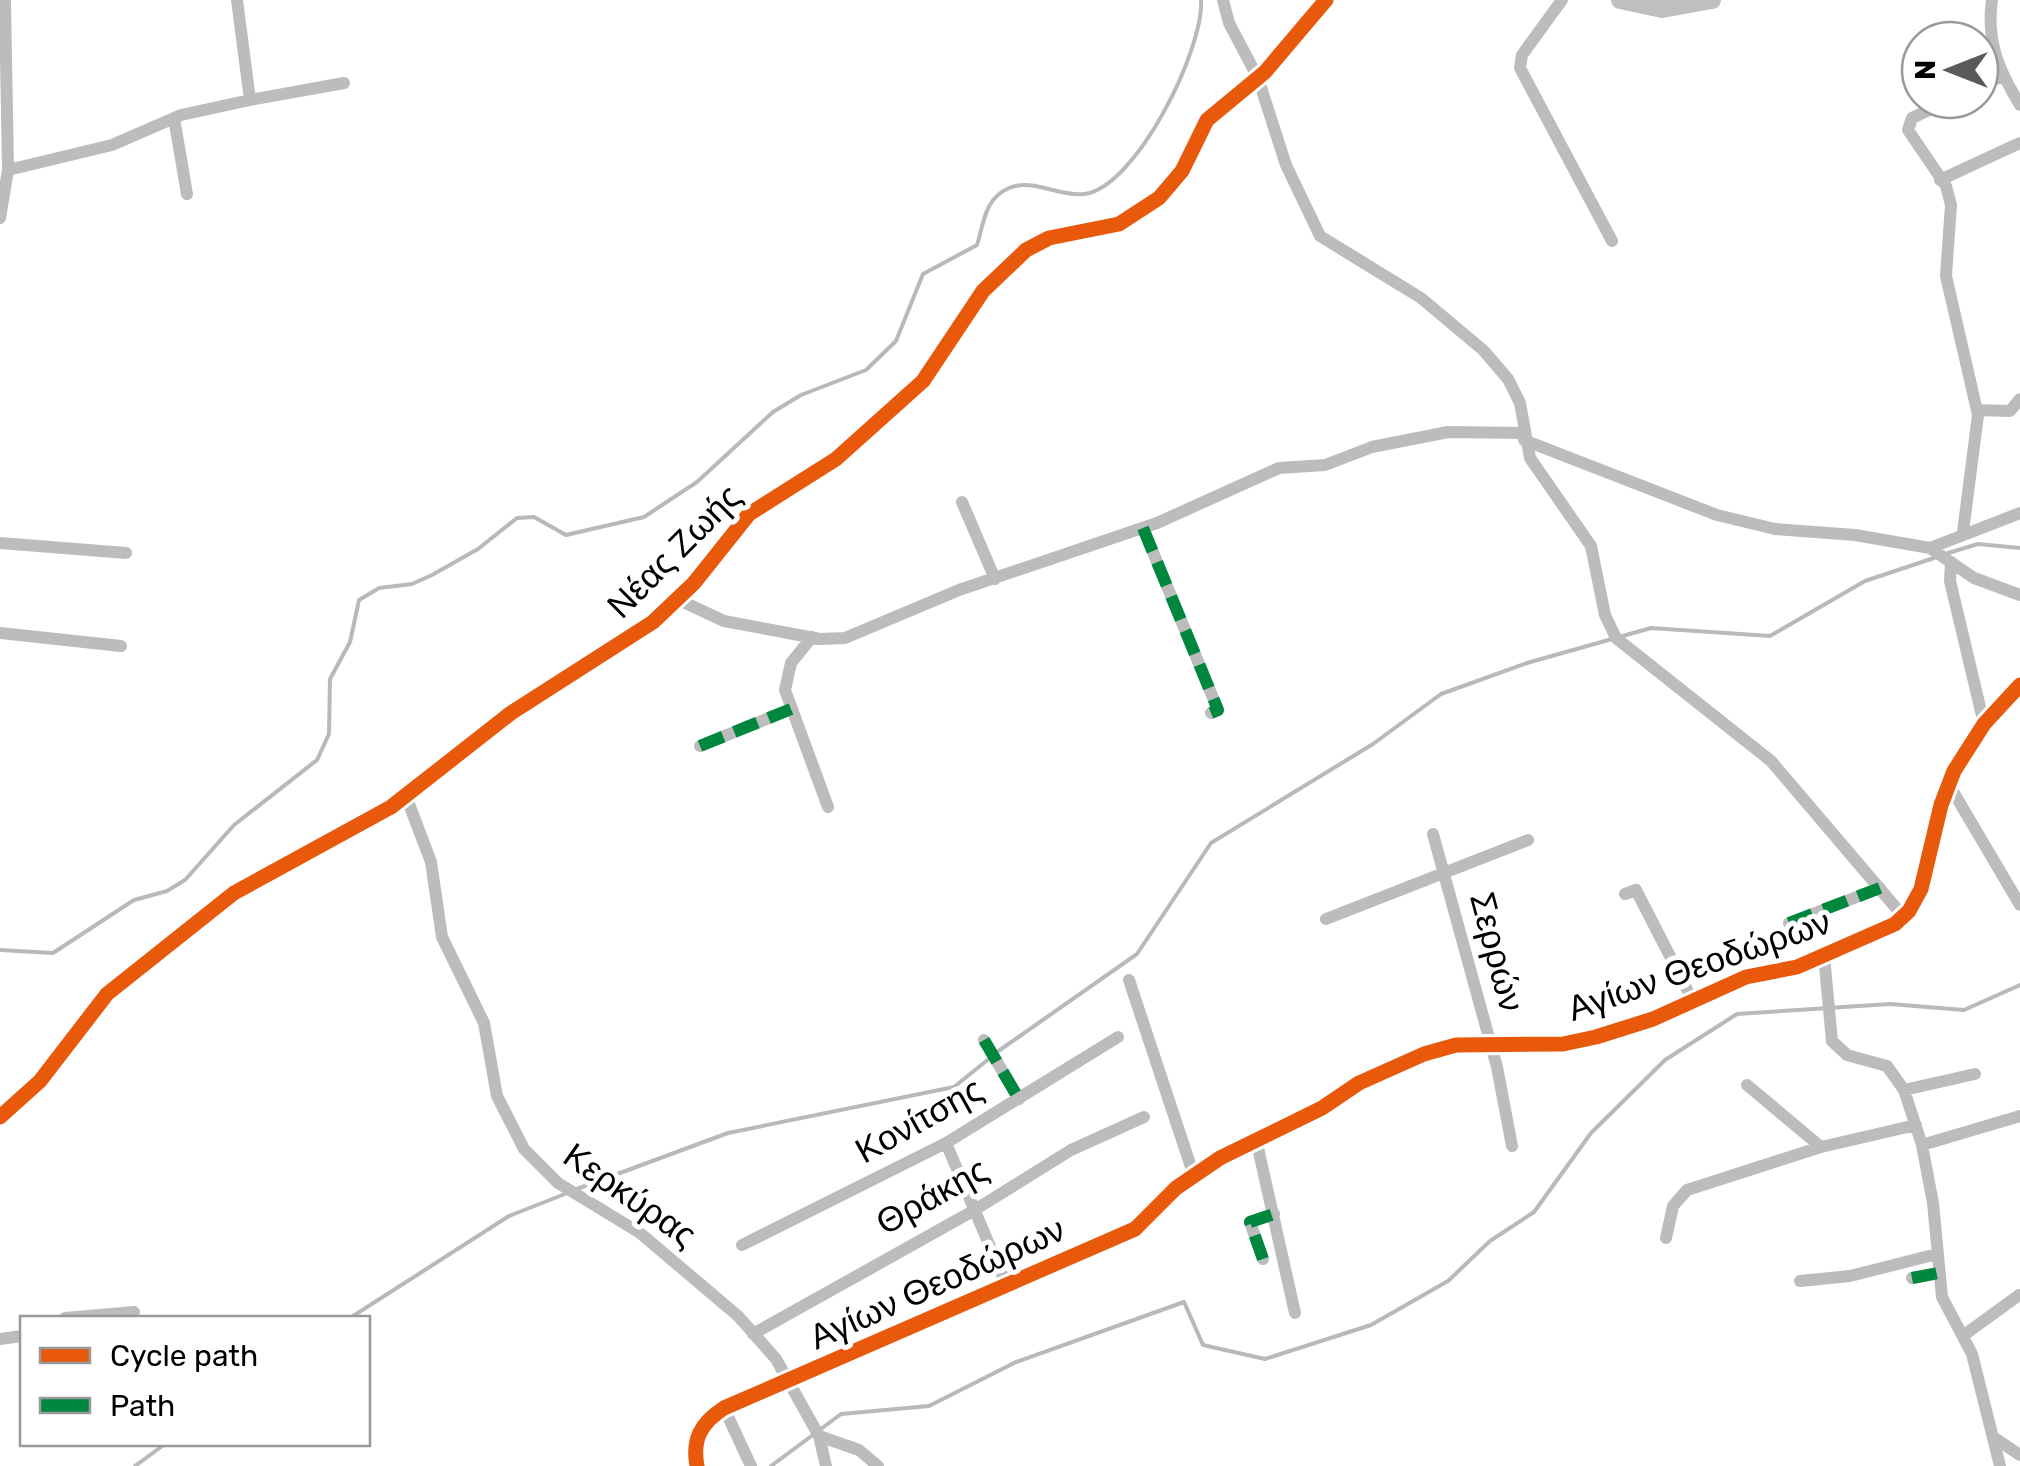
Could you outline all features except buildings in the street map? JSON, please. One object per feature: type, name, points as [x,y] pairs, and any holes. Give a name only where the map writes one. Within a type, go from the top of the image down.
[{"type":"street","points":[[0,218],[8,170],[5,0]]},
{"type":"street","points":[[237,0],[250,100]]},
{"type":"street","points":[[1223,0],[1229,23],[1258,78],[1286,166],[1320,236],[1422,298],[1483,350],[1515,391],[1524,437],[1537,472],[1591,546],[1605,615],[1616,638],[1758,748],[1903,916],[1921,888],[1948,783],[1984,724],[2020,685]]},
{"type":"street","name":"Νέας Ζωής","points":[[0,1117],[40,1081],[114,988],[174,946],[234,893],[406,796],[511,713],[625,644],[678,600],[750,514],[836,460],[922,381],[978,298],[1011,263],[1040,242],[1118,224],[1152,204],[1176,181],[1208,120],[1258,78],[1326,0]]},
{"type":"street","points":[[1562,0],[1522,55],[1520,68],[1612,241]]},
{"type":"street","points":[[1620,0],[1662,9],[1712,0]]},
{"type":"street","points":[[1992,0],[1989,27],[2002,76],[2020,105]]},
{"type":"street","points":[[8,170],[112,145],[174,118],[344,83]]},
{"type":"street","points":[[174,118],[187,194]]},
{"type":"street","points":[[1912,120],[1908,122],[1913,142],[1940,180],[1951,206],[1946,276],[1978,410],[1963,532]]},
{"type":"street","points":[[1940,180],[2020,143]]},
{"type":"street","points":[[1978,410],[2010,411],[2020,398]]},
{"type":"street","points":[[678,600],[724,622],[832,640],[861,634],[995,578],[1143,528],[1278,468],[1325,466],[1372,447],[1448,432],[1524,437],[1717,515],[1775,529],[1855,535],[1930,548],[1986,584],[2020,596]]},
{"type":"street","points":[[962,502],[995,578]]},
{"type":"street","points":[[1930,548],[2020,512]]},
{"type":"street","points":[[1143,528],[1218,710],[1211,714]]},
{"type":"street","points":[[0,542],[126,553]]},
{"type":"street","points":[[1951,562],[1950,581],[1984,724]]},
{"type":"street","points":[[0,632],[121,646]]},
{"type":"street","points":[[812,637],[784,677],[791,709],[828,808]]},
{"type":"street","points":[[700,746],[791,709]]},
{"type":"street","points":[[1948,783],[2020,906]]},
{"type":"street","name":"Κερκύρας","points":[[406,796],[430,862],[442,937],[484,1023],[497,1096],[524,1149],[558,1184],[640,1233],[694,1276],[776,1359],[819,1436],[826,1466]]},
{"type":"street","name":"Σερρών","points":[[1433,834],[1491,1044],[1512,1146]]},
{"type":"street","points":[[1326,919],[1528,840]]},
{"type":"street","points":[[1789,923],[1880,888]]},
{"type":"street","points":[[1625,894],[1636,890],[1694,1001]]},
{"type":"street","name":"Αγίων Θεοδώρων","points":[[724,1408],[1135,1229],[1194,1176],[1322,1108],[1360,1083],[1424,1054],[1456,1045],[1578,1042],[1654,1020],[1746,977],[1796,967],[1883,930],[1903,916]]},
{"type":"street","points":[[1674,958],[1690,952]]},
{"type":"street","points":[[1824,956],[1832,1042],[1847,1055],[1887,1066],[1904,1090],[1922,1145],[1942,1297],[1964,1335],[2000,1464],[2020,1458]]},
{"type":"street","points":[[1129,980],[1194,1176]]},
{"type":"street","name":"Κονίτσης","points":[[742,1246],[946,1143],[1118,1037]]},
{"type":"street","points":[[984,1040],[1018,1099]]},
{"type":"street","points":[[1904,1090],[1975,1074]]},
{"type":"street","points":[[1747,1085],[1821,1147]]},
{"type":"street","points":[[1922,1145],[2020,1116]]},
{"type":"street","name":"Θράκης","points":[[752,1334],[973,1210],[1071,1150],[1144,1118]]},
{"type":"street","points":[[1666,1238],[1672,1206],[1686,1190],[1821,1147],[1916,1125]]},
{"type":"street","points":[[1256,1140],[1295,1313]]},
{"type":"street","points":[[946,1143],[1006,1284]]},
{"type":"street","points":[[1263,1259],[1250,1222],[1274,1214]]},
{"type":"street","points":[[1800,1281],[1850,1276],[1937,1254]]},
{"type":"street","points":[[1912,1278],[1938,1273]]},
{"type":"street","points":[[1964,1335],[2019,1295]]},
{"type":"street","points":[[88,1316],[134,1312]]},
{"type":"street","points":[[697,1466],[694,1442],[701,1428],[724,1408],[751,1466]]},
{"type":"street","points":[[819,1436],[859,1450],[878,1466]]},
{"type":"street","points":[[1996,1439],[2020,1458]]},
{"type":"waterway","points":[[0,950],[53,953],[134,900],[167,891],[185,880],[234,825],[317,760],[329,734],[330,679],[350,642],[359,600],[379,588],[412,584],[432,575],[478,549],[517,518],[534,517],[566,535],[644,517],[697,482],[773,412],[801,395],[866,370],[896,341],[923,274],[977,245],[994,198],[1009,188],[1027,185],[1084,194],[1104,186],[1125,168],[1163,113],[1191,50],[1201,0]]},
{"type":"waterway","points":[[1948,553],[1978,544],[2020,548]]},
{"type":"waterway","points":[[997,1052],[1137,954],[1211,843],[1373,744],[1441,694],[1527,663],[1651,628],[1770,636],[1865,581],[1934,558]]},
{"type":"waterway","points":[[771,1466],[841,1414],[929,1406],[1016,1362],[1184,1302],[1203,1345],[1265,1359],[1371,1325],[1448,1281],[1490,1241],[1534,1212],[1591,1133],[1665,1060],[1737,1014],[1890,1004],[1964,1010],[2020,985]]},
{"type":"waterway","points":[[574,1190],[728,1133],[954,1087],[990,1058]]},
{"type":"waterway","points":[[353,1316],[509,1216],[565,1194]]},
{"type":"waterway","points":[[135,1466],[162,1446]]},
{"type":"marked path","points":[[1143,528],[1218,710],[1211,713]]},
{"type":"marked path","points":[[700,746],[791,709]]},
{"type":"marked path","points":[[1789,923],[1880,888]]},
{"type":"marked path","points":[[984,1040],[1019,1099]]},
{"type":"marked path","points":[[1263,1259],[1250,1222],[1274,1214]]},
{"type":"marked path","points":[[1912,1278],[1938,1273]]},
{"type":"cycle path","points":[[0,1117],[40,1081],[107,994],[234,893],[391,807],[511,713],[653,622],[694,583],[749,514],[836,459],[923,381],[983,291],[1026,250],[1049,238],[1119,224],[1159,198],[1182,171],[1207,120],[1265,72],[1326,0]]},
{"type":"cycle path","points":[[697,1466],[700,1432],[724,1408],[1135,1229],[1176,1188],[1220,1158],[1322,1108],[1359,1083],[1424,1054],[1456,1045],[1563,1044],[1596,1037],[1653,1019],[1746,977],[1797,967],[1895,924],[1909,911],[1921,889],[1941,805],[1954,771],[1984,724],[2020,685]]}]
